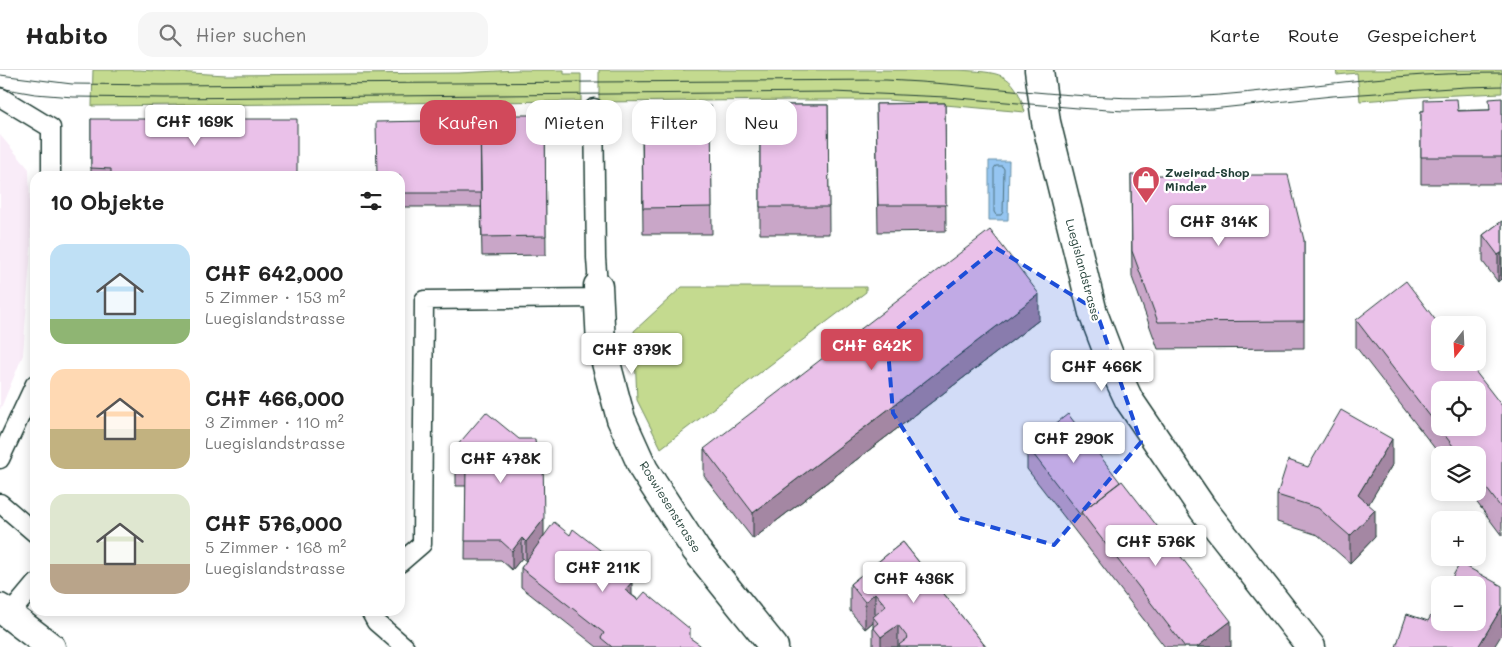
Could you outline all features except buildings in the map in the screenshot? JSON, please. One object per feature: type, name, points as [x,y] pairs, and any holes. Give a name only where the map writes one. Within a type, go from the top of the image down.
[{"type":"street","name":"Luegislandstrasse","points":[[1039,70],[1046,122],[1093,313],[1125,392],[1203,509],[1311,647]]},
{"type":"street","name":"Roswiesenstrasse","points":[[599,292],[601,344],[621,419],[644,470],[696,550],[774,647]]},
{"type":"street","points":[[3,616],[51,647]]},
{"type":"lane","points":[[0,97],[51,128],[51,171]]},
{"type":"lane","name":"Roswiesenstrasse","points":[[594,145],[596,258],[599,292]]},
{"type":"lane","points":[[405,559],[422,544],[424,300],[599,292]]},
{"type":"lane","points":[[0,459],[30,395]]},
{"type":"lane","points":[[0,503],[30,529]]},
{"type":"lane","points":[[3,616],[30,589]]},
{"type":"lane","points":[[373,616],[376,622],[405,647]]},
{"type":"highlighted area","points":[[996,248],[1096,310],[1141,442],[1054,545],[960,518],[893,413],[887,337]]},
{"type":"shaded area","points":[[0,135],[29,169],[30,260],[23,355],[0,410]]},
{"type":"green space","points":[[93,70],[139,70],[226,75],[459,73],[517,70],[564,70],[564,74],[581,74],[581,100],[516,102],[516,100],[420,100],[420,103],[92,106]]},
{"type":"green space","points":[[599,70],[959,70],[994,74],[1010,81],[1021,98],[1025,112],[888,100],[632,100],[632,102],[622,102],[622,100],[599,100]]},
{"type":"green space","points":[[1336,70],[1502,70],[1502,93],[1360,101],[1357,73],[1337,75]]},
{"type":"green space","points":[[682,287],[866,287],[866,292],[661,448],[637,400],[634,331]]},
{"type":"water","points":[[989,161],[1009,161],[1008,220],[989,220]]},
{"type":"tram line","points":[[0,75],[72,84],[164,85],[886,80],[1056,94],[1158,98],[1218,95],[1409,76],[1502,73]]},
{"type":"tram line","points":[[0,88],[35,94],[73,97],[165,98],[833,92],[946,97],[1124,111],[1212,109],[1332,96],[1502,86]]},
{"type":"place","name":"Zweirad-Shop Minder","points":[[1146,204]]}]
